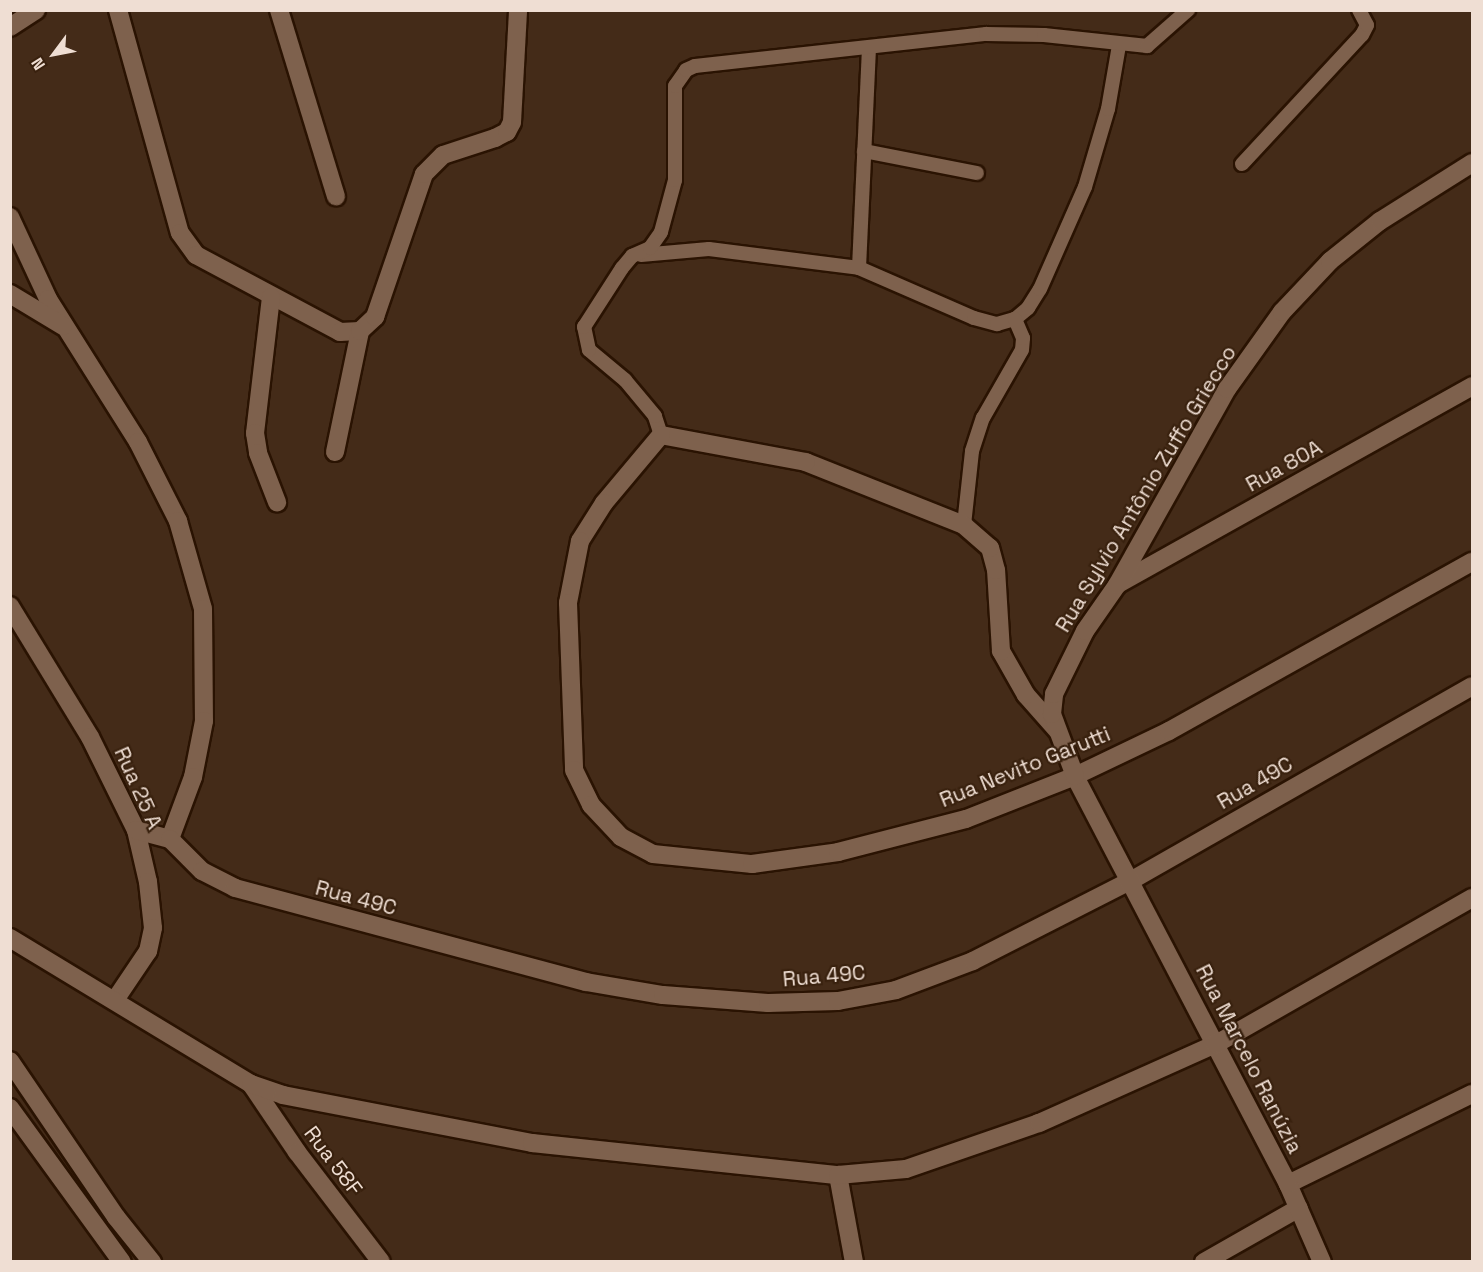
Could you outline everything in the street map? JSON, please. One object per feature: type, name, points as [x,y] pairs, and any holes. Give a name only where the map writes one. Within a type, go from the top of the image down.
[{"type":"street","points":[[10,27],[36,10]]},
{"type":"street","points":[[118,10],[180,233],[196,255],[340,332],[360,331]]},
{"type":"street","points":[[279,10],[336,196]]},
{"type":"street","points":[[335,452],[360,331],[375,317],[424,174],[433,161],[495,138],[507,132],[512,122],[518,10]]},
{"type":"street","name":"Rua Sylvio Antônio Zuffo Griecco","points":[[1132,880],[1075,776],[1052,714],[1054,694],[1085,631],[1117,585],[1227,389],[1282,312],[1330,261],[1380,221],[1473,163]]},
{"type":"street","points":[[10,217],[65,328],[138,442],[178,520],[203,609],[204,721],[193,777],[170,838],[136,830]]},
{"type":"street","points":[[10,294],[65,328]]},
{"type":"street","points":[[271,297],[255,433],[258,453],[277,502]]},
{"type":"street","name":"Rua 80A","points":[[1117,585],[1473,386]]},
{"type":"street","name":"Rua Nevito Garutti","points":[[1057,730],[1026,695],[1001,651],[996,570],[990,548],[964,525],[806,462],[661,435],[604,503],[580,540],[568,603],[574,770],[591,805],[621,837],[653,854],[752,864],[838,852],[966,819],[1075,776],[1169,731],[1473,562]]},
{"type":"street","name":"Rua 25 A","points":[[10,606],[90,737],[136,830],[148,882],[153,928],[148,951],[116,1000]]},
{"type":"street","name":"Rua 49C","points":[[170,838],[202,871],[235,888],[586,982],[663,995],[768,1003],[838,1001],[896,990],[973,961],[1132,880],[1473,686]]},
{"type":"street","name":"Rua Marcelo Ranúzia","points":[[1132,880],[1288,1184],[1322,1262]]},
{"type":"street","points":[[10,938],[116,1000],[251,1084],[283,1095],[532,1143],[838,1175],[906,1169],[1039,1123],[1216,1044],[1473,898]]},
{"type":"street","points":[[10,957],[33,952]]},
{"type":"street","points":[[10,1061],[95,1188],[152,1262]]},
{"type":"street","name":"Rua 58F","points":[[251,1084],[297,1152],[381,1262]]},
{"type":"street","points":[[1288,1184],[1473,1094]]},
{"type":"street","points":[[10,1108],[122,1262]]},
{"type":"street","points":[[838,1175],[854,1262]]},
{"type":"street","points":[[1204,1262],[1299,1208]]},
{"type":"lane","points":[[661,435],[655,416],[640,397],[589,350],[584,340],[584,327],[591,312],[632,256],[650,248],[661,232],[675,180],[675,86],[686,70],[695,66],[986,34],[1044,35],[1119,45],[1147,46],[1188,10]]},
{"type":"lane","points":[[1242,164],[1362,35],[1366,25],[1359,10]]},
{"type":"lane","points":[[632,256],[709,249],[859,268],[974,318],[997,324],[1015,320],[1028,308],[1040,289],[1085,187],[1108,110],[1119,45]]},
{"type":"lane","points":[[859,268],[869,47]]},
{"type":"lane","points":[[864,152],[977,173]]},
{"type":"lane","points":[[964,525],[972,451],[983,418],[1022,350],[1023,338],[1015,320]]}]
